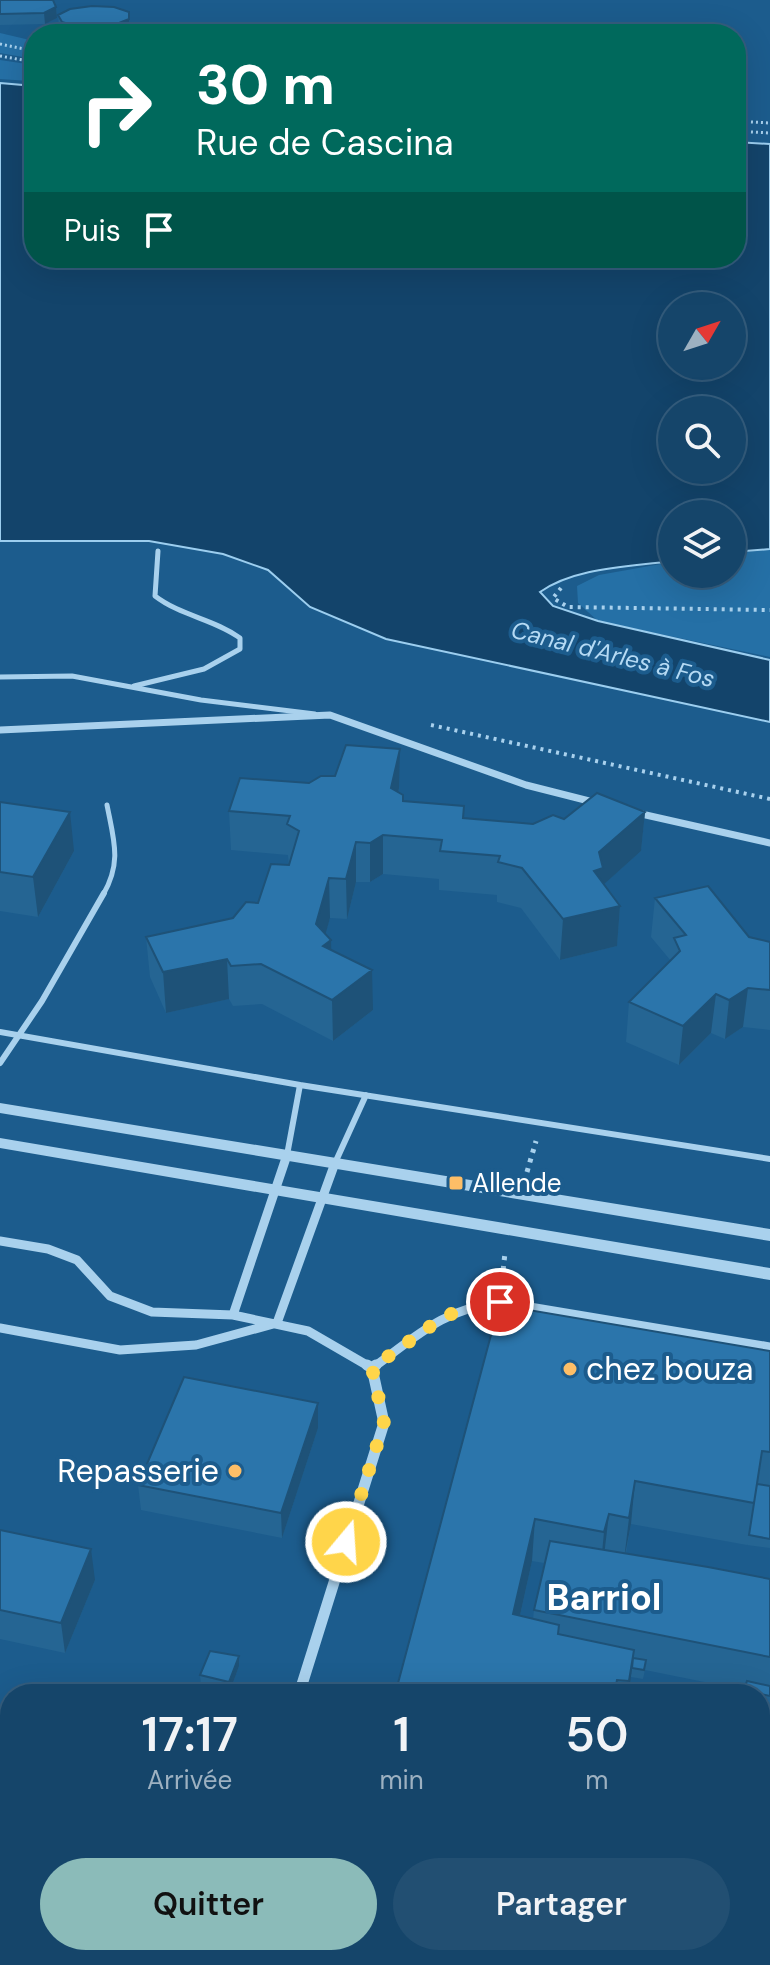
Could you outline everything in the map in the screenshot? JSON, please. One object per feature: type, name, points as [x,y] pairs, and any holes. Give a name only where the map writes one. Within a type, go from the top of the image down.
[{"type":"street","points":[[0,730],[330,715],[526,785],[613,807]]},
{"type":"street","points":[[628,811],[770,843]]},
{"type":"street","points":[[0,1108],[770,1235]]},
{"type":"street","points":[[0,1143],[770,1274]]},
{"type":"street","points":[[233,1315],[255,1261],[273,1190],[287,1155]]},
{"type":"street","points":[[277,1323],[335,1163]]},
{"type":"street","points":[[0,1241],[48,1249],[77,1260],[110,1296],[152,1312],[233,1315],[277,1323],[308,1331],[372,1368],[384,1423],[302,1684]]},
{"type":"street","points":[[372,1368],[442,1318],[470,1306],[500,1302],[770,1347]]},
{"type":"street","points":[[0,1328],[120,1350],[196,1345],[277,1323]]},
{"type":"lane","points":[[131,687],[198,670],[228,659],[240,649],[240,638],[227,627],[167,606],[155,596],[158,551]]},
{"type":"lane","points":[[0,677],[72,676],[201,700],[330,715]]},
{"type":"lane","points":[[0,1063],[42,1001],[111,881],[117,857],[107,805]]},
{"type":"lane","points":[[0,1032],[300,1085],[770,1159]]},
{"type":"lane","points":[[287,1155],[300,1085]]},
{"type":"lane","points":[[335,1163],[366,1095]]},
{"type":"path","points":[[0,44],[24,49]]},
{"type":"path","points":[[0,56],[24,60]]},
{"type":"path","points":[[746,122],[770,123]]},
{"type":"path","points":[[746,132],[770,133]]},
{"type":"path","points":[[561,588],[553,598],[568,607],[770,610]]},
{"type":"path","points":[[417,722],[770,799]]},
{"type":"path","points":[[527,1172],[538,1132]]},
{"type":"path","points":[[501,1289],[505,1253]]},
{"type":"shaded area","points":[[0,33],[24,39],[24,57],[0,53]]},
{"type":"shaded area","points":[[0,60],[24,64],[24,81],[0,79]]},
{"type":"shaded area","points":[[770,549],[770,657],[598,621],[578,603],[577,586],[599,575],[658,564],[658,588],[746,588],[746,550]]},
{"type":"water","name":"Canal d'Arles à Fos","points":[[0,83],[24,85],[24,268],[746,268],[746,143],[770,144],[770,549],[746,551],[746,500],[658,500],[658,563],[569,577],[540,592],[553,606],[598,621],[770,660],[770,722],[386,639],[310,607],[268,570],[223,554],[149,541],[0,541]]},
{"type":"building","points":[[0,0],[53,0],[56,7],[44,13],[0,14]]},
{"type":"building","points":[[114,7],[129,12],[129,19],[116,24],[62,22],[58,15],[70,9]]},
{"type":"building","points":[[346,745],[400,749],[391,788],[403,795],[403,801],[464,806],[463,818],[533,824],[553,815],[564,819],[597,793],[645,812],[599,852],[603,868],[594,871],[620,906],[563,919],[522,868],[498,862],[500,856],[440,851],[442,840],[383,835],[370,843],[356,842],[346,879],[329,878],[316,924],[331,940],[323,946],[372,970],[332,1000],[261,964],[231,966],[227,959],[163,972],[146,937],[233,918],[246,902],[258,903],[271,864],[289,865],[299,831],[287,824],[290,816],[229,811],[240,778],[309,783],[321,776],[335,776]]},
{"type":"building","points":[[0,802],[70,812],[33,877],[0,872]]},
{"type":"building","points":[[708,886],[749,937],[770,942],[770,990],[748,988],[729,1000],[716,994],[683,1026],[629,1002],[680,951],[674,938],[686,935],[655,898]]},
{"type":"building","points":[[499,1305],[770,1351],[770,1452],[762,1451],[754,1503],[635,1481],[629,1518],[609,1514],[604,1532],[535,1519],[513,1614],[559,1625],[558,1634],[634,1650],[629,1681],[617,1680],[616,1684],[398,1684]]},
{"type":"building","points":[[184,1377],[318,1403],[281,1513],[138,1485]]},
{"type":"building","points":[[757,1484],[770,1486],[770,1539],[749,1535]]},
{"type":"building","points":[[0,1530],[91,1549],[61,1623],[0,1610]]},
{"type":"building","points":[[550,1541],[770,1579],[770,1657],[534,1610]]},
{"type":"building","points":[[210,1651],[239,1656],[229,1682],[200,1675]]},
{"type":"building","points":[[633,1658],[646,1660],[644,1670],[632,1668]]},
{"type":"place","name":"Allende","points":[[456,1183]]},
{"type":"place","name":"chez bouza","points":[[570,1369]]},
{"type":"place","name":"Repasserie","points":[[235,1471]]},
{"type":"district","name":"Barriol","points":[[604,1597]]},
{"type":"route","points":[[346,1542],[384,1423],[372,1368],[414,1341],[442,1318],[470,1306],[500,1302]]}]
